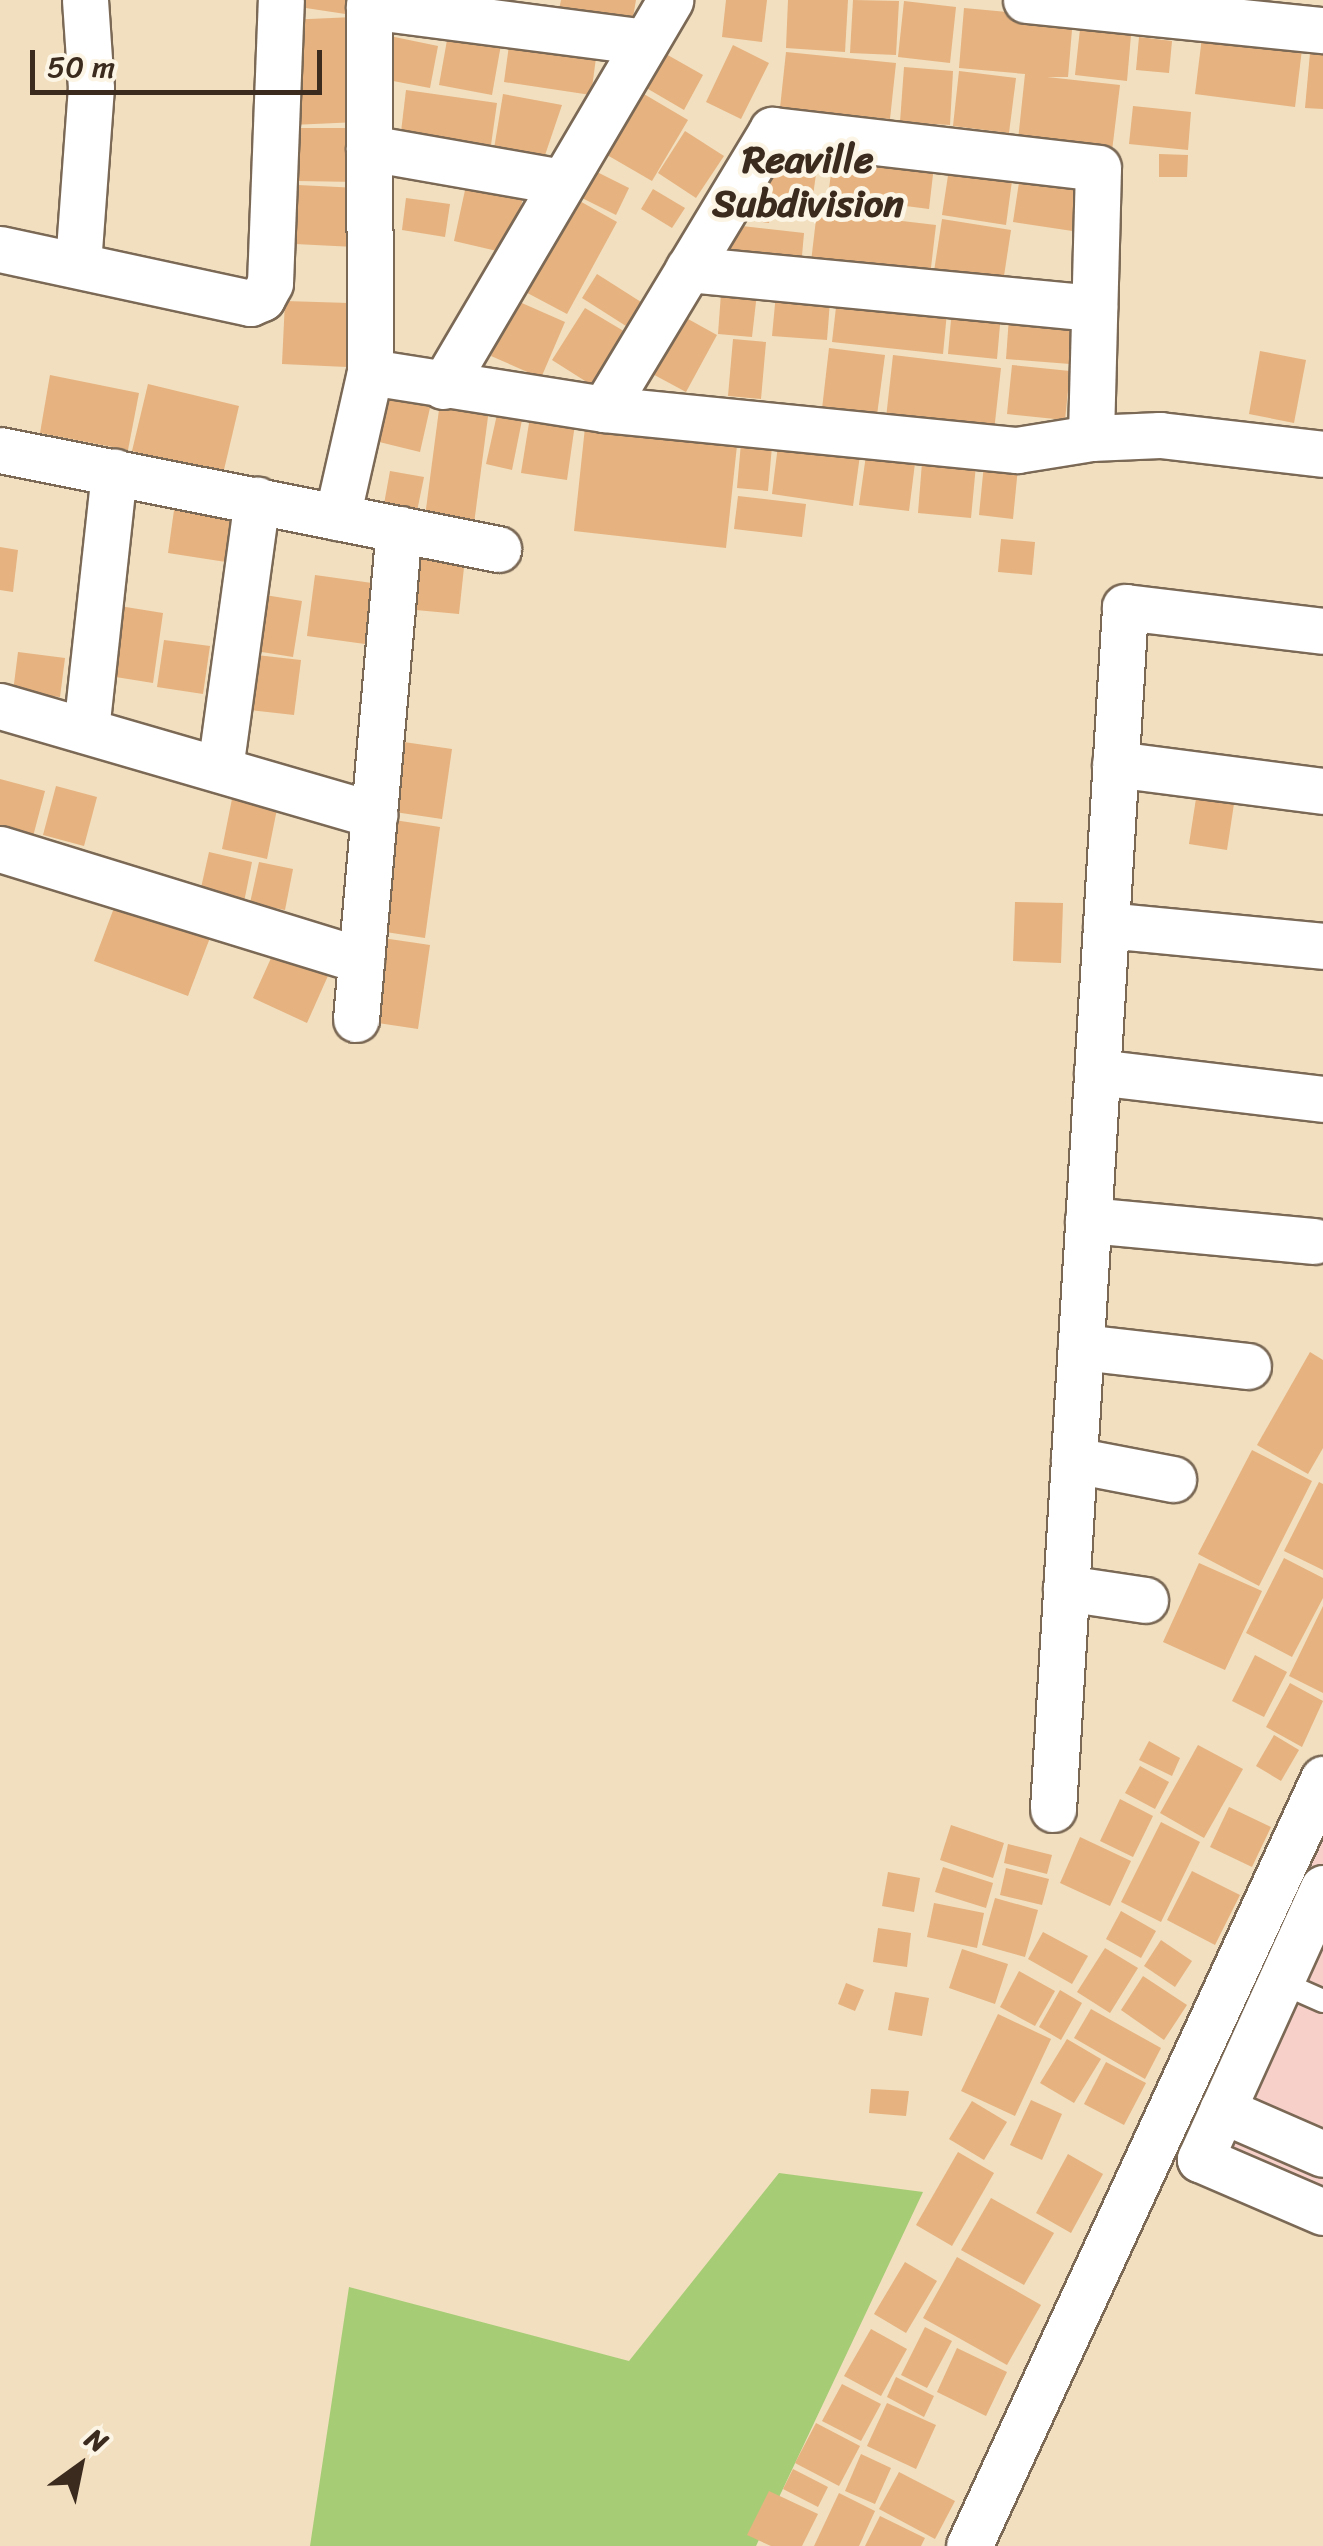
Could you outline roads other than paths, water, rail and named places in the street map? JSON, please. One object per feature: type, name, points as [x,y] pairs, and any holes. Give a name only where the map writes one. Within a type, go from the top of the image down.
[{"type":"street","points":[[78,264],[91,88],[85,0]]},
{"type":"street","points":[[0,248],[250,303],[262,298],[270,283],[282,0]]},
{"type":"street","points":[[443,386],[670,0]]},
{"type":"street","points":[[1026,0],[1224,10],[1323,30]]},
{"type":"street","points":[[337,516],[370,372],[369,6],[645,42]]},
{"type":"street","points":[[604,409],[772,130],[1098,168],[1091,438]]},
{"type":"street","points":[[369,148],[562,182]]},
{"type":"street","points":[[688,269],[1094,308]]},
{"type":"street","points":[[370,372],[604,409],[1017,450],[1091,438],[1160,435],[1323,454]]},
{"type":"street","points":[[0,450],[498,548]]},
{"type":"street","points":[[86,730],[114,472]]},
{"type":"street","points":[[220,770],[256,500]]},
{"type":"street","points":[[356,1020],[399,529]]},
{"type":"street","points":[[1053,1809],[1125,607],[1323,631]]},
{"type":"street","points":[[0,706],[374,816]]},
{"type":"street","points":[[1115,764],[1323,791]]},
{"type":"street","points":[[0,849],[362,960]]},
{"type":"street","points":[[1106,925],[1323,946]]},
{"type":"street","points":[[1097,1072],[1323,1098]]},
{"type":"street","points":[[1088,1220],[1314,1241]]},
{"type":"street","points":[[1081,1347],[1248,1366]]},
{"type":"street","points":[[1074,1460],[1173,1479]]},
{"type":"street","points":[[1066,1588],[1145,1600]]},
{"type":"street","points":[[969,2546],[1323,1779]]},
{"type":"street","points":[[1323,1888],[1200,2159],[1323,2212]]},
{"type":"street","points":[[1222,2110],[1323,2154]]},
{"type":"lane","points":[[1280,1982],[1323,2001]]},
{"type":"district","name":"Reaville Subdivision","points":[[808,182]]}]
